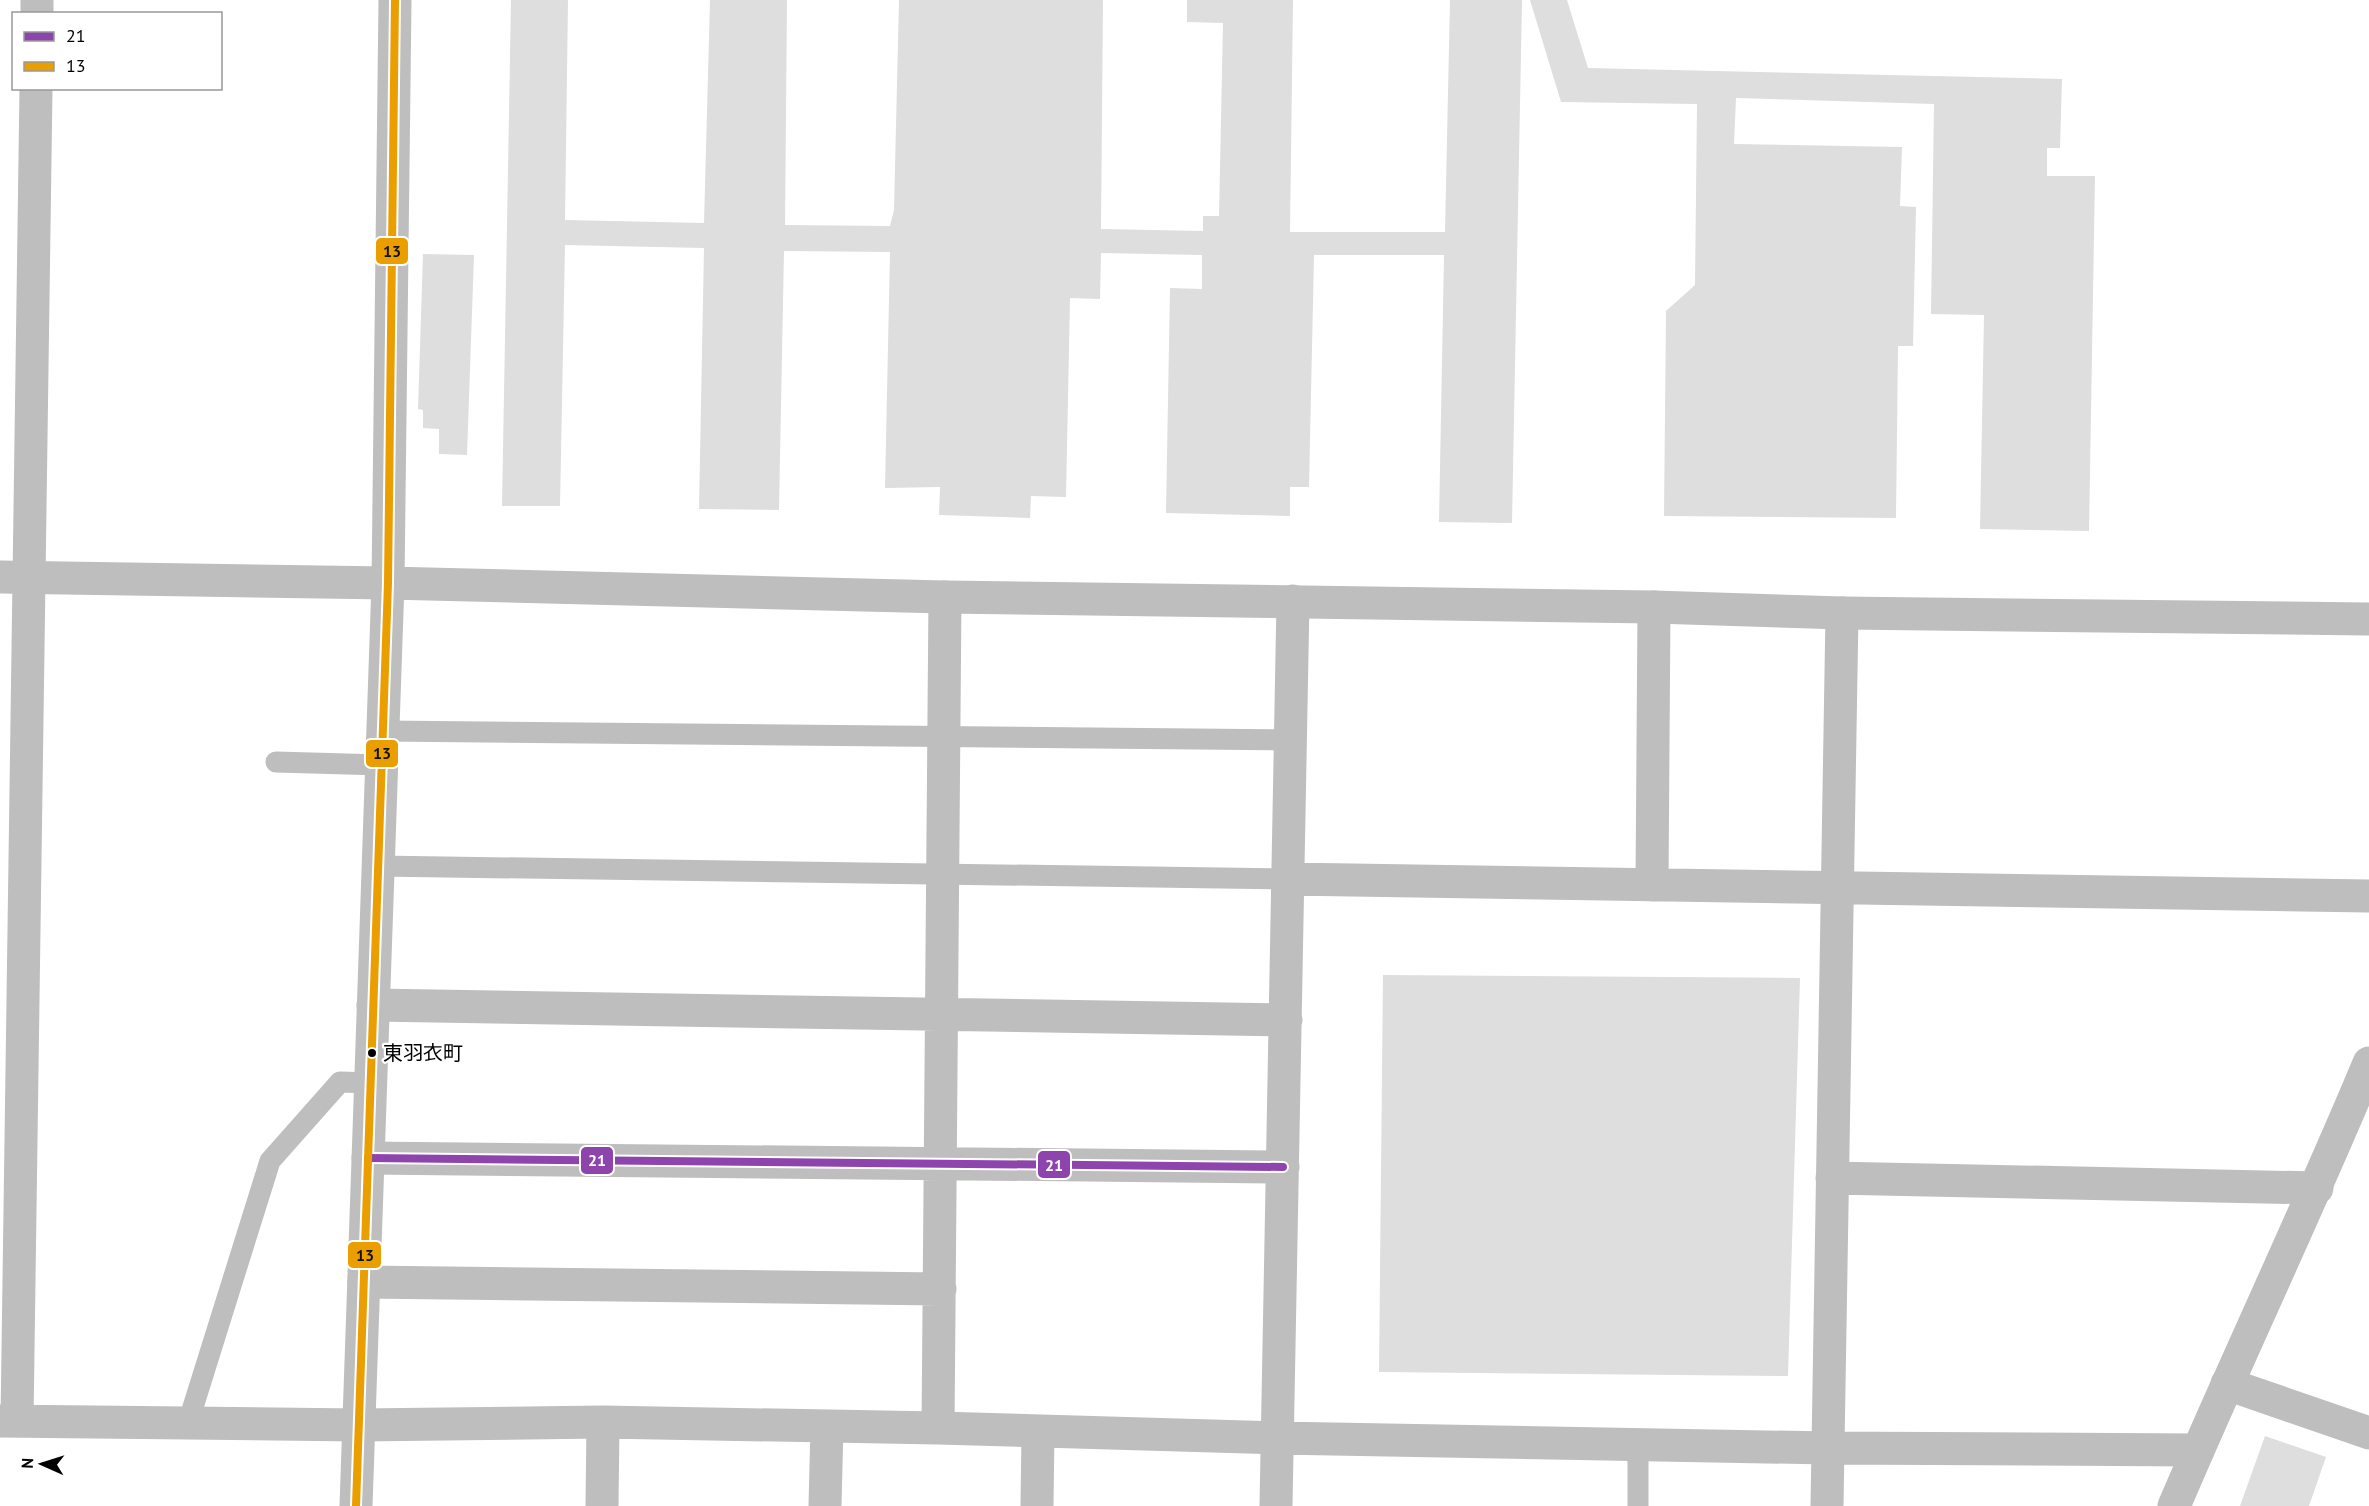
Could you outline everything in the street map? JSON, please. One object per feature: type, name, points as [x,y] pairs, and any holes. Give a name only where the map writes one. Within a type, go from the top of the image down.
[{"type":"street","points":[[356,1506],[388,582],[395,0]]},
{"type":"street","points":[[36,90],[14,577],[9,1421],[359,1425],[603,1422],[1828,1448],[2198,1450]]},
{"type":"street","points":[[14,577],[388,582],[945,597],[2369,620]]},
{"type":"street","points":[[938,1428],[945,597]]},
{"type":"street","points":[[1276,1506],[1293,601]]},
{"type":"street","points":[[1653,607],[1653,885]]},
{"type":"street","points":[[1827,1506],[1842,613]]},
{"type":"street","points":[[1288,879],[2369,896]]},
{"type":"street","points":[[373,1005],[1286,1020]]},
{"type":"street","points":[[2174,1506],[2317,1188],[2369,1063]]},
{"type":"street","points":[[368,1158],[1283,1167]]},
{"type":"street","points":[[1832,1178],[2317,1188]]},
{"type":"street","points":[[364,1282],[940,1289]]},
{"type":"street","points":[[2227,1384],[2369,1433]]},
{"type":"street","points":[[602,1506],[603,1422]]},
{"type":"street","points":[[825,1506],[827,1426]]},
{"type":"street","points":[[1037,1506],[1038,1431]]},
{"type":"lane","points":[[383,732],[1291,740]]},
{"type":"lane","points":[[276,762],[382,765]]},
{"type":"lane","points":[[378,866],[1288,879]]},
{"type":"lane","points":[[188,1423],[270,1161],[340,1082],[371,1083]]},
{"type":"lane","points":[[1638,1444],[1638,1506]]},
{"type":"building","points":[[511,0],[568,0],[565,220],[704,223],[710,0],[787,0],[785,225],[890,226],[894,210],[899,0],[1103,0],[1101,229],[1203,231],[1203,216],[1219,216],[1223,23],[1187,22],[1187,0],[1293,0],[1290,232],[1445,232],[1450,0],[1522,0],[1512,523],[1439,522],[1444,255],[1314,255],[1309,487],[1290,487],[1290,516],[1166,513],[1170,288],[1202,289],[1202,255],[1101,253],[1100,299],[1070,298],[1066,497],[1031,496],[1030,518],[939,515],[940,487],[885,488],[890,252],[784,251],[779,510],[699,509],[704,248],[565,245],[560,506],[502,506]]},
{"type":"building","points":[[1530,0],[1567,0],[1588,68],[2062,79],[2060,148],[2047,148],[2047,176],[2095,176],[2089,531],[1980,529],[1984,315],[1931,314],[1934,104],[1736,98],[1734,144],[1902,147],[1900,206],[1916,207],[1913,346],[1898,346],[1896,518],[1664,516],[1666,311],[1695,285],[1697,104],[1561,102]]},
{"type":"building","points":[[423,254],[474,255],[467,455],[439,454],[439,429],[423,428],[423,410],[418,409]]},
{"type":"building","points":[[1383,975],[1800,978],[1788,1376],[1379,1372]]},
{"type":"building","points":[[2265,1436],[2326,1457],[2309,1506],[2240,1506]]},
{"type":"transit line","name":"13","points":[[356,1506],[388,583],[395,0]]},
{"type":"transit line","name":"21","points":[[368,1158],[1283,1167]]},
{"type":"place","name":"東羽衣町","points":[[372,1053]]}]
